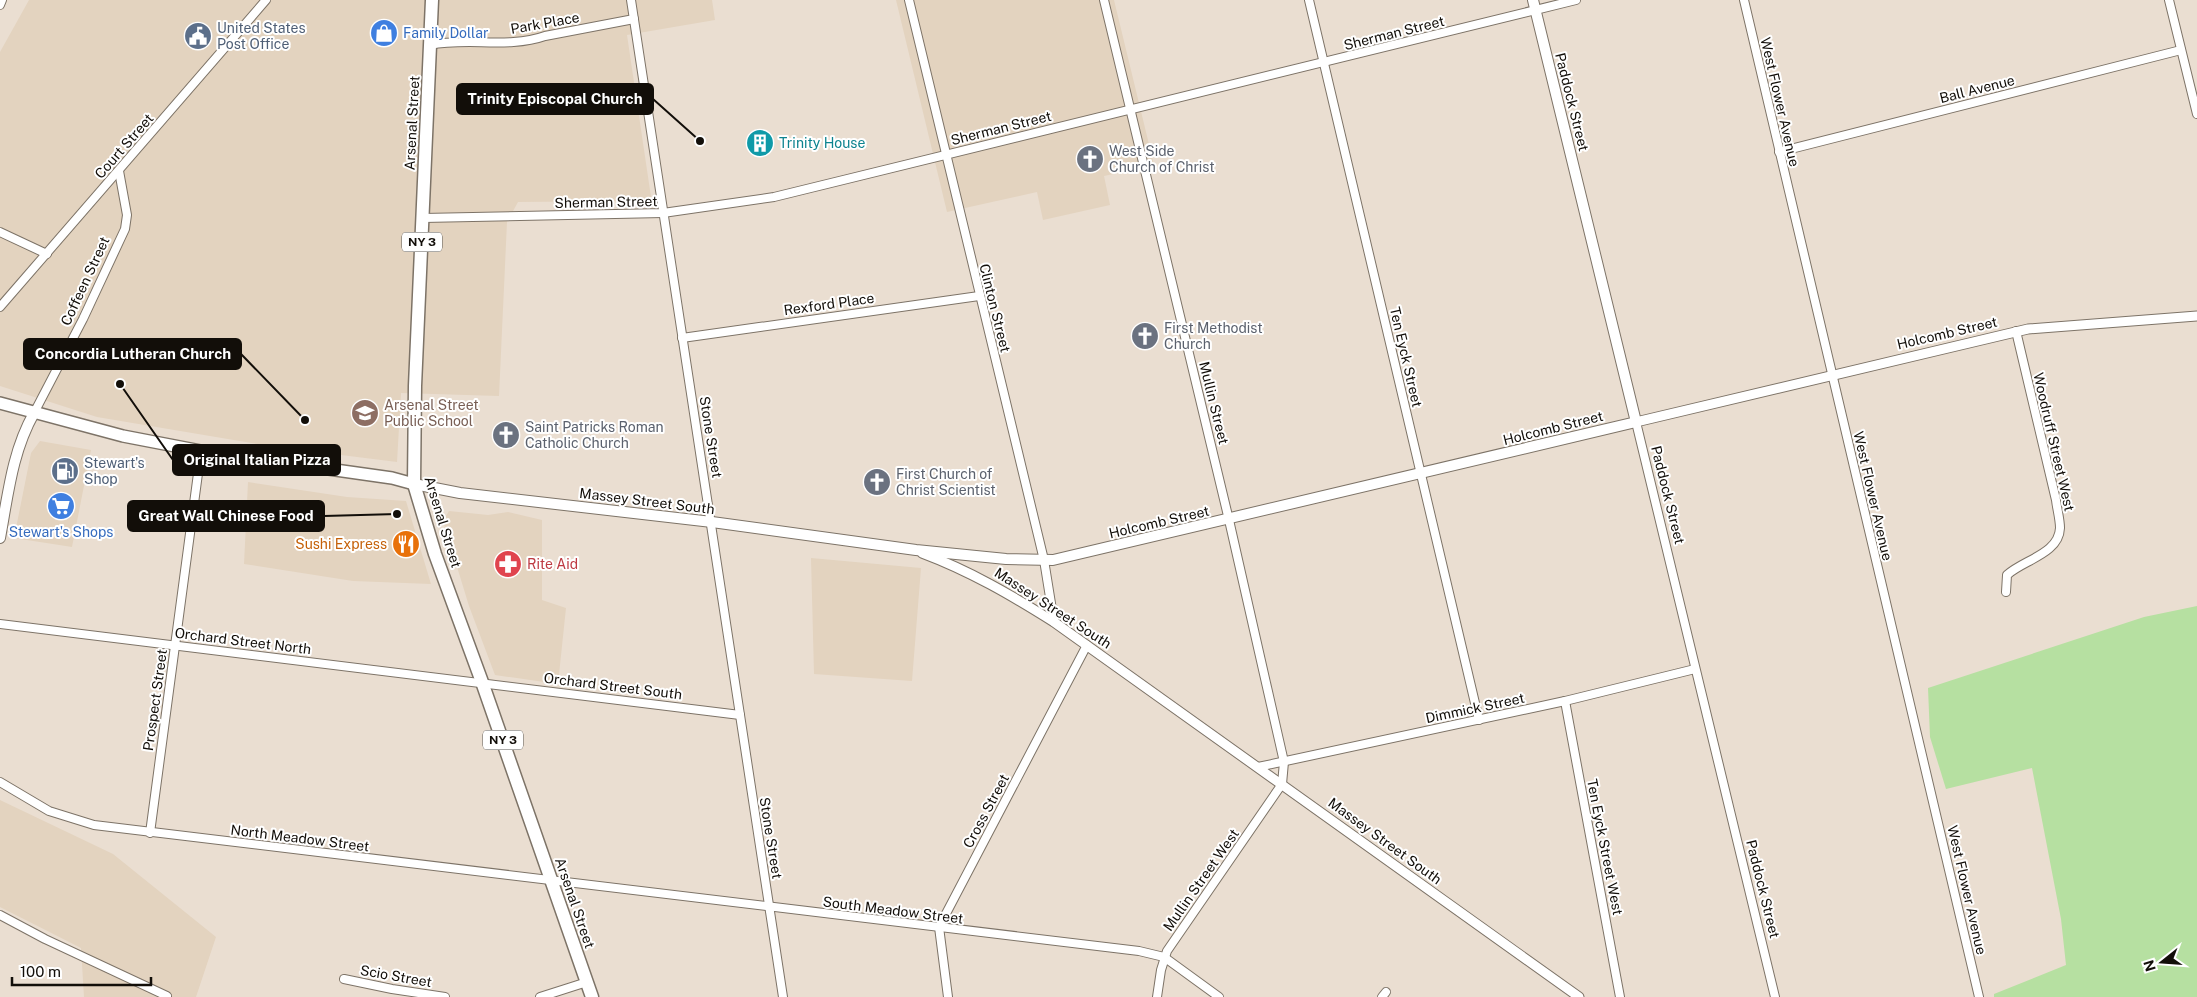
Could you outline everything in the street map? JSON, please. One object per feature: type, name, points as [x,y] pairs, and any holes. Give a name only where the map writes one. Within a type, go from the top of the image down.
[{"type":"highway","name":"Arsenal Street","points":[[432,0],[414,484],[435,554],[482,682],[592,997]]},
{"type":"main road","name":"Paddock Street","points":[[1535,5],[1636,422]]},
{"type":"main road","points":[[0,404],[123,436],[201,451],[392,478],[414,484]]},
{"type":"main road","name":"Coffeen Street","points":[[0,538],[14,462],[21,440],[34,413]]},
{"type":"main road","name":"Holcomb Street","points":[[916,550],[1006,559],[1053,560],[1229,520],[1636,422]]},
{"type":"main road","name":"Massey Street South","points":[[414,484],[460,493],[712,522],[916,550]]},
{"type":"street","points":[[0,5],[2,0]]},
{"type":"street","name":"Court Street","points":[[0,307],[266,0]]},
{"type":"street","name":"Stone Street","points":[[632,0],[783,997]]},
{"type":"street","name":"Clinton Street","points":[[909,0],[1044,560],[1054,622]]},
{"type":"street","name":"Mullin Street","points":[[1104,0],[1229,520],[1284,762],[1282,784]]},
{"type":"street","name":"Ten Eyck Street","points":[[1309,0],[1479,720]]},
{"type":"street","name":"Sherman Street","points":[[423,218],[663,213],[774,197],[1323,63],[1535,5],[1576,0]]},
{"type":"street","name":"West Flower Avenue","points":[[1744,0],[1979,997]]},
{"type":"street","points":[[2169,0],[2197,114]]},
{"type":"street","name":"Park Place","points":[[430,45],[444,42],[506,43],[533,40],[634,19]]},
{"type":"street","name":"Ball Avenue","points":[[1779,152],[2181,50]]},
{"type":"street","name":"Coffeen Street","points":[[34,413],[83,319],[124,229],[127,215],[119,171]]},
{"type":"street","points":[[0,232],[47,254]]},
{"type":"street","name":"Rexford Place","points":[[682,338],[979,296]]},
{"type":"street","name":"Holcomb Street","points":[[1636,422],[2028,328],[2197,316]]},
{"type":"street","name":"Woodruff Street West","points":[[2006,592],[2007,575],[2049,549],[2057,539],[2060,528],[2056,500],[2016,331]]},
{"type":"street","name":"Paddock Street","points":[[1636,422],[1775,997]]},
{"type":"street","name":"Prospect Street","points":[[150,833],[201,451]]},
{"type":"street","name":"Massey Street South","points":[[916,550],[986,580],[1054,622],[1579,997]]},
{"type":"street","name":"Orchard Street North","points":[[0,624],[482,682]]},
{"type":"street","name":"Cross Street","points":[[939,927],[1087,645]]},
{"type":"street","name":"Dimmick Street","points":[[1258,767],[1565,701],[1696,669]]},
{"type":"street","name":"Orchard Street South","points":[[482,682],[740,715]]},
{"type":"street","name":"Ten Eyck Street West","points":[[1565,701],[1620,997]]},
{"type":"street","name":"North Meadow Street","points":[[0,782],[49,811],[94,825],[550,880]]},
{"type":"street","name":"Mullin Street West","points":[[1157,997],[1164,957],[1282,784]]},
{"type":"street","name":"South Meadow Street","points":[[550,880],[600,888],[1139,951],[1164,957],[1219,997]]},
{"type":"street","points":[[0,915],[45,939],[167,996]]},
{"type":"street","points":[[939,927],[948,997]]},
{"type":"street","name":"Scio Street","points":[[344,979],[445,997]]},
{"type":"street","points":[[540,997],[587,982]]},
{"type":"shaded area","points":[[29,0],[712,0],[715,20],[627,35],[651,197],[634,201],[518,202],[507,222],[499,396],[401,393],[397,462],[269,446],[97,417],[0,386],[0,52]]},
{"type":"shaded area","points":[[896,0],[1114,0],[1154,165],[1104,176],[1110,205],[1043,220],[1037,192],[947,212]]},
{"type":"shaded area","points":[[40,441],[91,450],[72,547],[14,538],[31,453]]},
{"type":"shaded area","points":[[248,482],[347,497],[406,501],[431,584],[353,581],[244,564]]},
{"type":"shaded area","points":[[449,511],[488,515],[508,512],[542,520],[542,600],[566,608],[558,684],[495,675],[469,606],[443,521]]},
{"type":"shaded area","points":[[811,558],[921,568],[912,681],[814,674]]},
{"type":"shaded area","points":[[0,800],[113,854],[216,937],[196,997],[84,997],[81,948],[0,907]]},
{"type":"green space","points":[[2197,606],[2197,997],[1994,997],[1994,994],[2066,965],[2061,919],[2032,768],[1946,789],[1930,737],[1928,688],[2144,617]]},
{"type":"place","name":"Family Dollar","points":[[384,33]]},
{"type":"place","name":"United States Post Office","points":[[198,36]]},
{"type":"place","name":"Trinity Episcopal Church","points":[[700,141]]},
{"type":"place","name":"Trinity House","points":[[760,143]]},
{"type":"place","name":"West Side Church of Christ","points":[[1090,159]]},
{"type":"place","name":"First Methodist Church","points":[[1145,336]]},
{"type":"place","name":"Original Italian Pizza","points":[[120,384]]},
{"type":"place","name":"Arsenal Street Public School","points":[[365,413]]},
{"type":"place","name":"Concordia Lutheran Church","points":[[305,420]]},
{"type":"place","name":"Saint Patricks Roman Catholic Church","points":[[506,435]]},
{"type":"place","name":"Stewart's Shop","points":[[65,471]]},
{"type":"place","name":"First Church of Christ Scientist","points":[[877,482]]},
{"type":"place","name":"Stewart's Shops","points":[[61,506]]},
{"type":"place","name":"Great Wall Chinese Food","points":[[397,514]]},
{"type":"place","name":"Sushi Express","points":[[406,544]]},
{"type":"place","name":"Rite Aid","points":[[508,564]]}]
